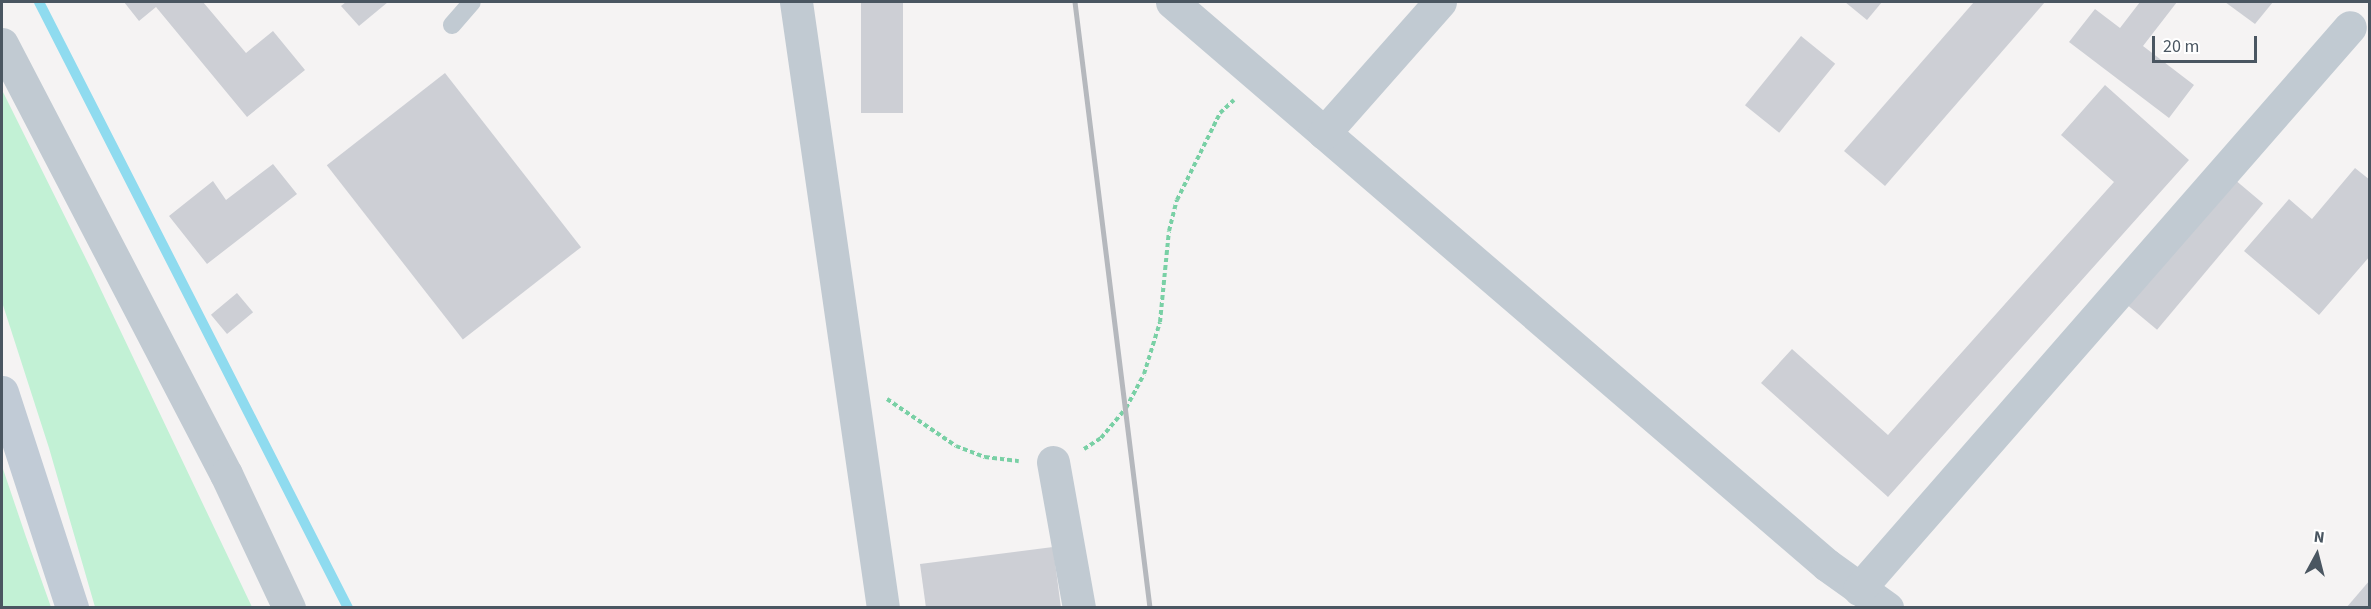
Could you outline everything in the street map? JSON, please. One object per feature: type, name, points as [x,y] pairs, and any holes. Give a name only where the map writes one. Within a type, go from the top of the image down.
[{"type":"street","points":[[796,2],[846,364],[883,608]]},
{"type":"street","points":[[1172,2],[1859,589],[1887,608]]},
{"type":"street","points":[[1324,133],[1440,2]]},
{"type":"street","points":[[1859,589],[2350,27]]},
{"type":"street","points":[[2,44],[226,474],[289,608]]},
{"type":"street","points":[[2,392],[55,548],[72,608]]},
{"type":"street","points":[[1053,462],[1079,608]]},
{"type":"lane","points":[[452,26],[472,2]]},
{"type":"path","points":[[846,364],[881,395],[956,446],[985,457],[1053,462],[1077,453],[1101,438],[1126,408],[1144,374],[1160,322],[1169,231],[1177,200],[1220,113],[1259,76]]},
{"type":"green space","points":[[2,90],[91,269],[252,607],[95,607],[49,448],[2,302]]},
{"type":"green space","points":[[2,466],[26,537],[51,607],[2,607]]},
{"type":"building","points":[[124,2],[203,2],[246,53],[273,31],[305,70],[247,117],[156,7],[139,21]]},
{"type":"building","points":[[346,2],[388,2],[359,26],[341,6]]},
{"type":"building","points":[[861,2],[903,2],[903,113],[861,113]]},
{"type":"building","points":[[1845,2],[1882,2],[1867,20]]},
{"type":"building","points":[[1974,2],[2045,2],[1885,186],[1844,151]]},
{"type":"building","points":[[2140,2],[2177,2],[2143,46],[2194,85],[2169,118],[2069,42],[2095,9],[2120,28]]},
{"type":"building","points":[[2225,2],[2273,2],[2255,24]]},
{"type":"building","points":[[1801,36],[1835,64],[1779,133],[1745,105]]},
{"type":"building","points":[[445,73],[581,247],[463,339],[327,165]]},
{"type":"building","points":[[2105,85],[2189,160],[1888,497],[1761,383],[1792,349],[1888,435],[2114,182],[2061,135]]},
{"type":"building","points":[[273,164],[297,194],[207,264],[169,216],[213,181],[226,200]]},
{"type":"building","points":[[2355,168],[2370,180],[2370,256],[2319,315],[2244,251],[2289,199],[2312,219]]},
{"type":"building","points":[[2234,179],[2263,203],[2157,330],[2128,305]]},
{"type":"building","points":[[237,293],[253,312],[227,334],[211,315]]},
{"type":"building","points":[[1053,547],[1061,608],[926,608],[920,564]]},
{"type":"building","points":[[2370,580],[2370,608],[2346,608]]},
{"type":"waterway","points":[[39,2],[348,608]]},
{"type":"railway","points":[[1075,2],[1150,608]]}]
